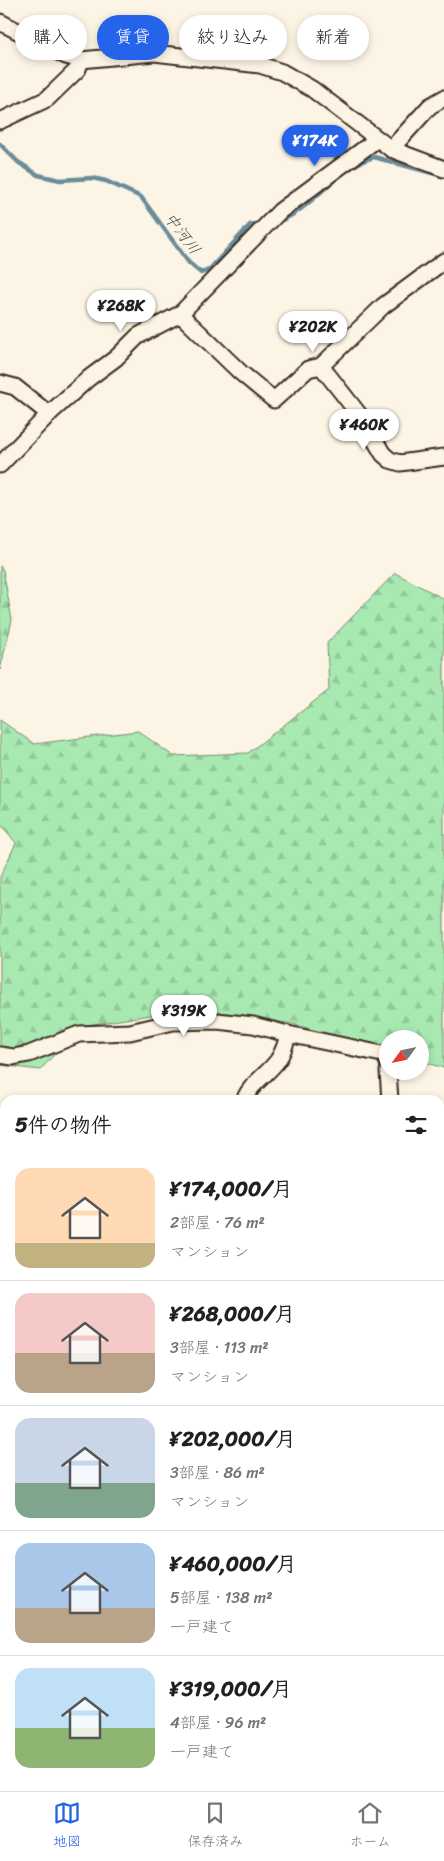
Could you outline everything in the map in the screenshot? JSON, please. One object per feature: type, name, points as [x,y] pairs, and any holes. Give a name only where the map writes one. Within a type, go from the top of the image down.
[{"type":"street","points":[[0,22],[15,30]]},
{"type":"street","points":[[87,59],[154,53],[260,65],[282,72],[312,89],[391,150],[444,169]]},
{"type":"street","points":[[0,121],[47,99],[78,70],[81,60]]},
{"type":"street","points":[[391,150],[430,106],[444,98]]},
{"type":"street","points":[[0,465],[49,414],[89,378],[116,358],[138,336],[180,314],[270,221],[376,140]]},
{"type":"street","points":[[180,314],[240,372],[274,400],[308,369],[321,366],[383,306],[444,262]]},
{"type":"street","points":[[321,366],[361,417],[383,454],[390,460],[400,463],[444,457]]},
{"type":"street","points":[[0,383],[15,387],[49,414]]},
{"type":"street","points":[[0,1055],[13,1058],[29,1054],[79,1034],[130,1032],[173,1022],[217,1021],[253,1024],[288,1034],[379,1053]]},
{"type":"street","points":[[247,1095],[254,1084],[278,1060],[288,1034]]},
{"type":"street","points":[[389,1080],[390,1095]]},
{"type":"green space","points":[[0,566],[3,570],[12,620],[0,670]]},
{"type":"green space","points":[[395,573],[444,599],[444,1068],[429,1064],[429,1030],[379,1030],[379,1050],[293,1024],[195,1008],[81,1026],[40,1070],[0,1065],[0,877],[16,843],[0,823],[0,720],[34,744],[138,731],[173,756],[248,753],[329,690],[327,643]]},
{"type":"waterway","name":"中河川","points":[[0,144],[18,162],[38,175],[60,180],[92,178],[106,181],[141,197],[189,263],[201,273],[209,270],[250,225],[261,223]]},
{"type":"waterway","name":"中河川","points":[[277,222],[301,209],[348,170],[374,157],[443,176]]}]
